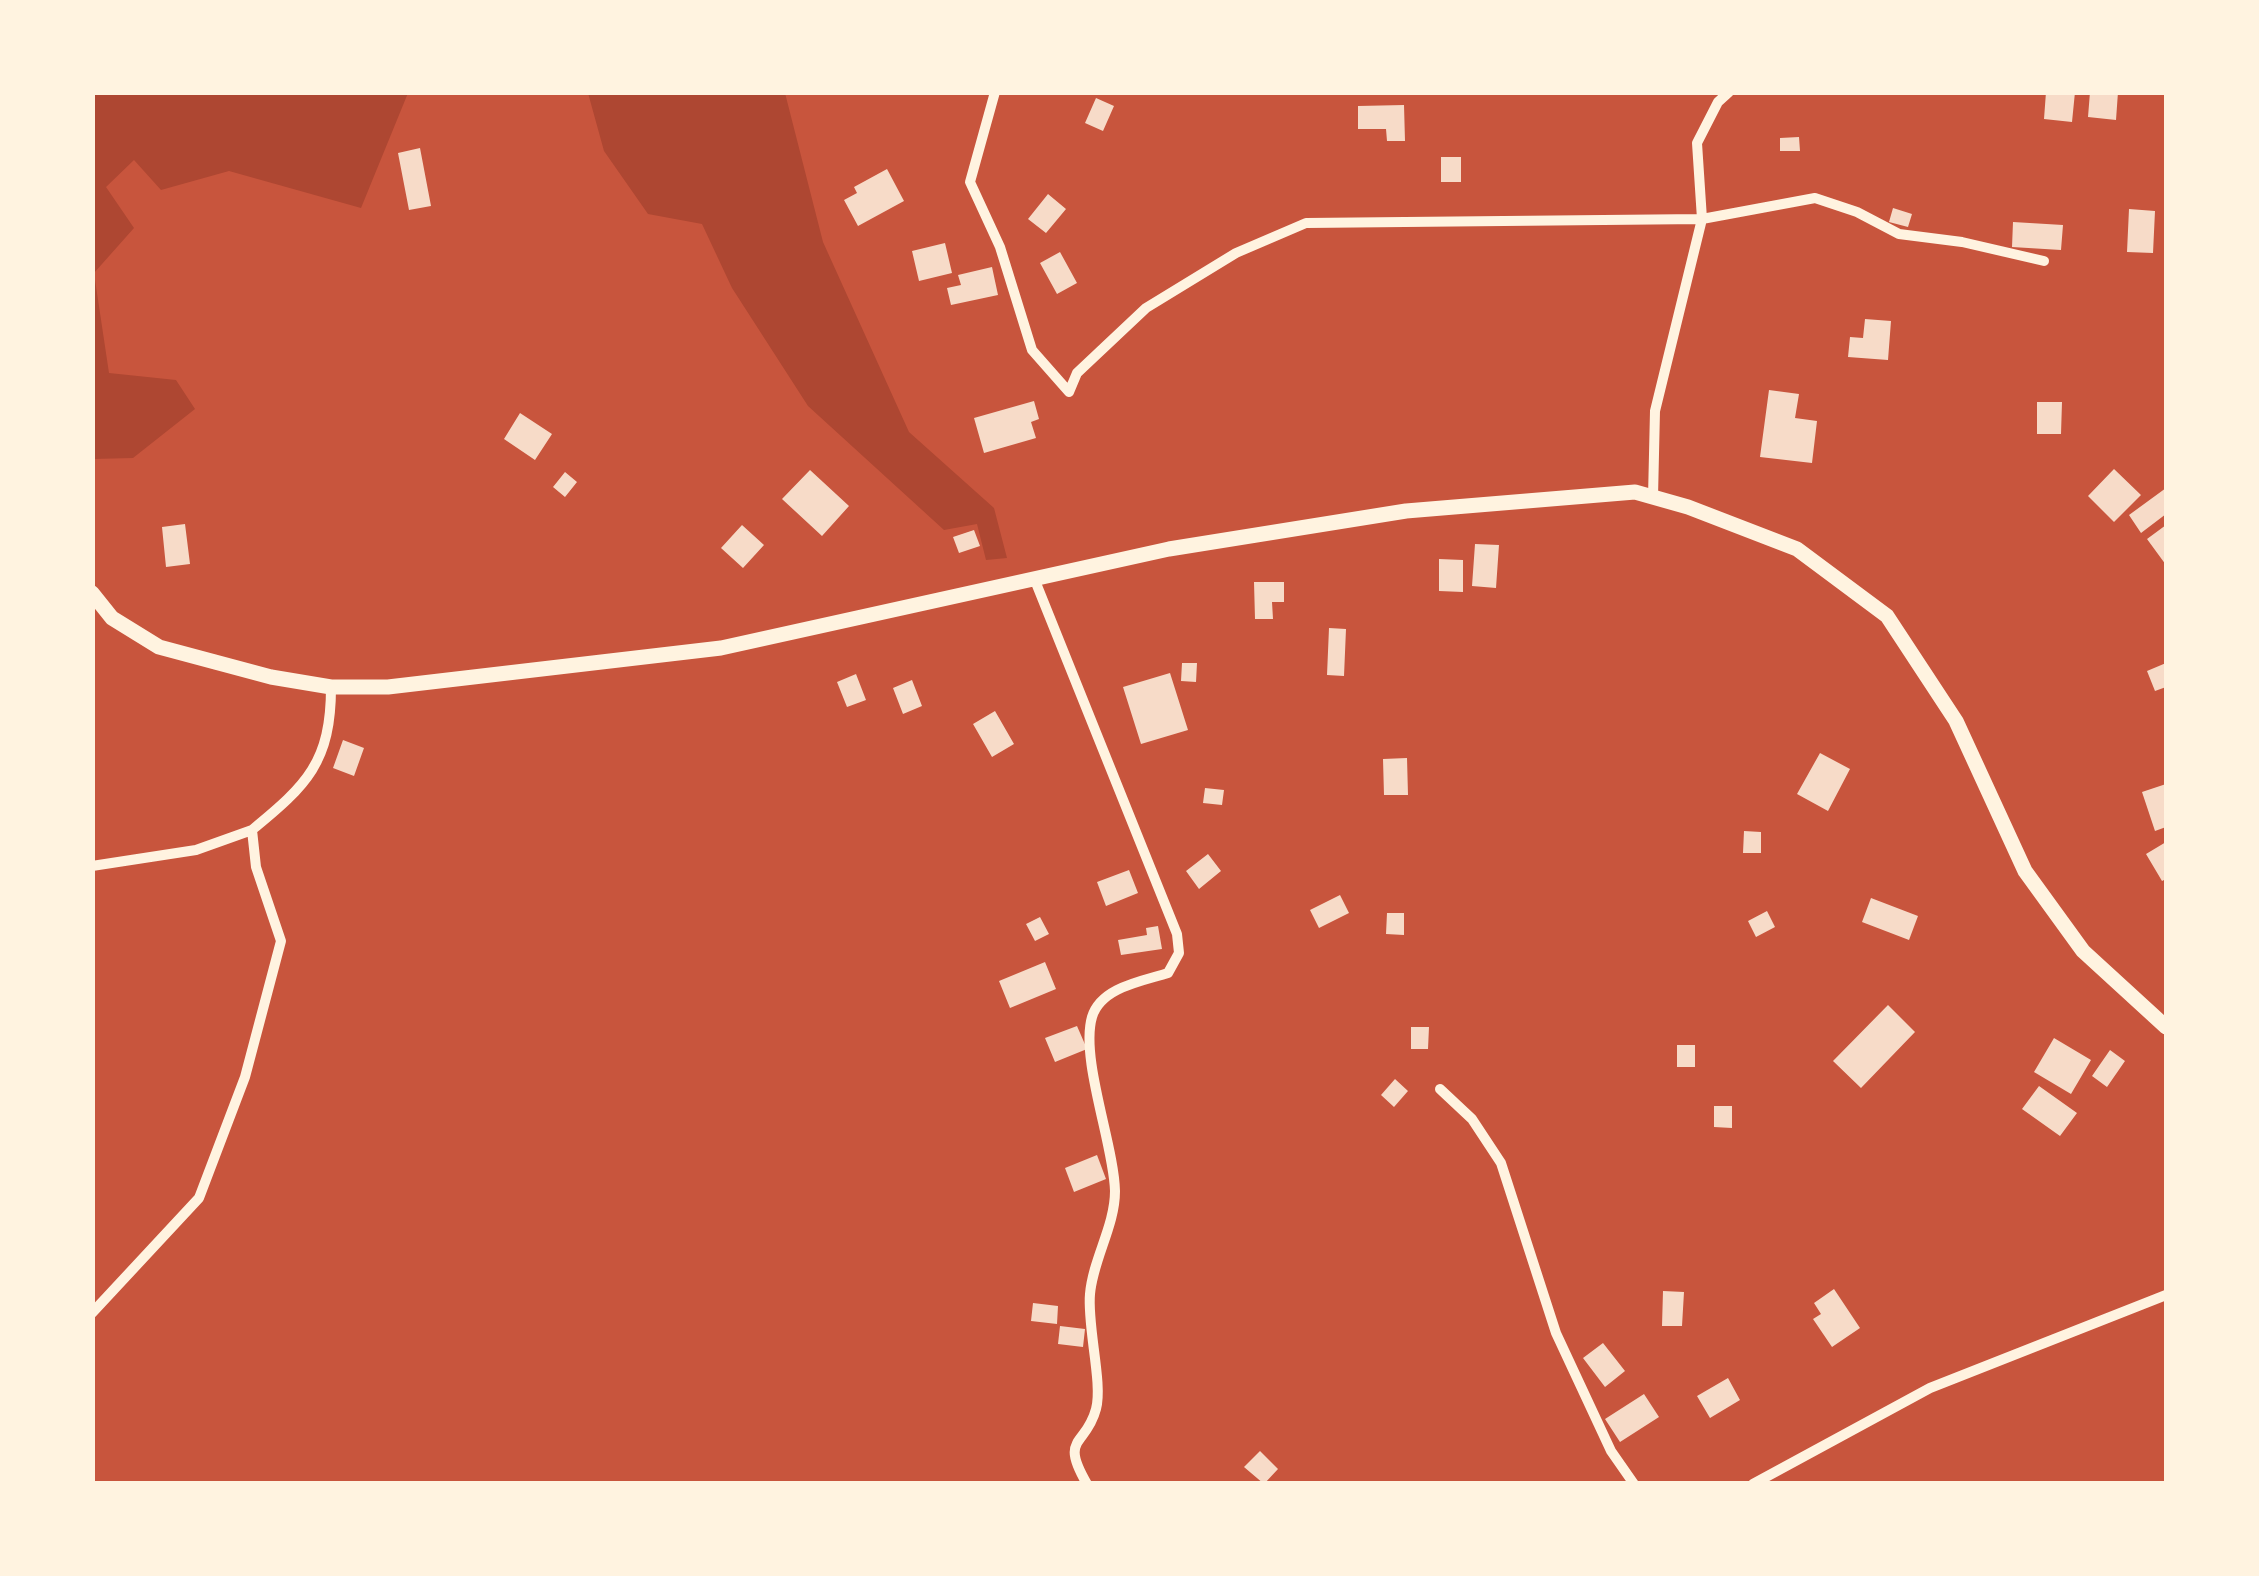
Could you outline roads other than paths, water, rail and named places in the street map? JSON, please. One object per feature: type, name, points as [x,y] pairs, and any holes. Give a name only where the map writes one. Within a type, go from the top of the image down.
[{"type":"street","points":[[995,92],[970,182],[1000,248],[1032,350],[1069,392],[1077,372],[1146,308],[1236,253],[1306,223],[1702,219],[1815,198],[1856,212],[1900,234],[1962,242],[2044,262]]},
{"type":"street","points":[[1652,497],[1654,410],[1702,219],[1697,143],[1718,102],[1730,92]]},
{"type":"street","points":[[92,593],[112,618],[158,647],[271,677],[331,687],[388,687],[721,648],[1168,549],[1406,511],[1635,492],[1797,549],[1887,616],[1956,722],[2026,871],[2083,951],[2166,1027]]},
{"type":"street","points":[[1034,578],[1155,873],[1177,934],[1179,954],[1168,973],[1116,990],[1092,1015],[1093,1059],[1115,1190],[1090,1296],[1096,1408],[1073,1454],[1087,1484]]},
{"type":"street","points":[[92,866],[196,850],[252,830],[296,794],[320,761],[331,713],[331,687]]},
{"type":"street","points":[[92,1313],[199,1198],[245,1077],[281,940],[256,867],[252,830]]},
{"type":"street","points":[[1440,1090],[1472,1119],[1501,1162],[1556,1333],[1611,1451],[1634,1484]]},
{"type":"street","points":[[1752,1484],[1930,1388],[2166,1295]]}]
